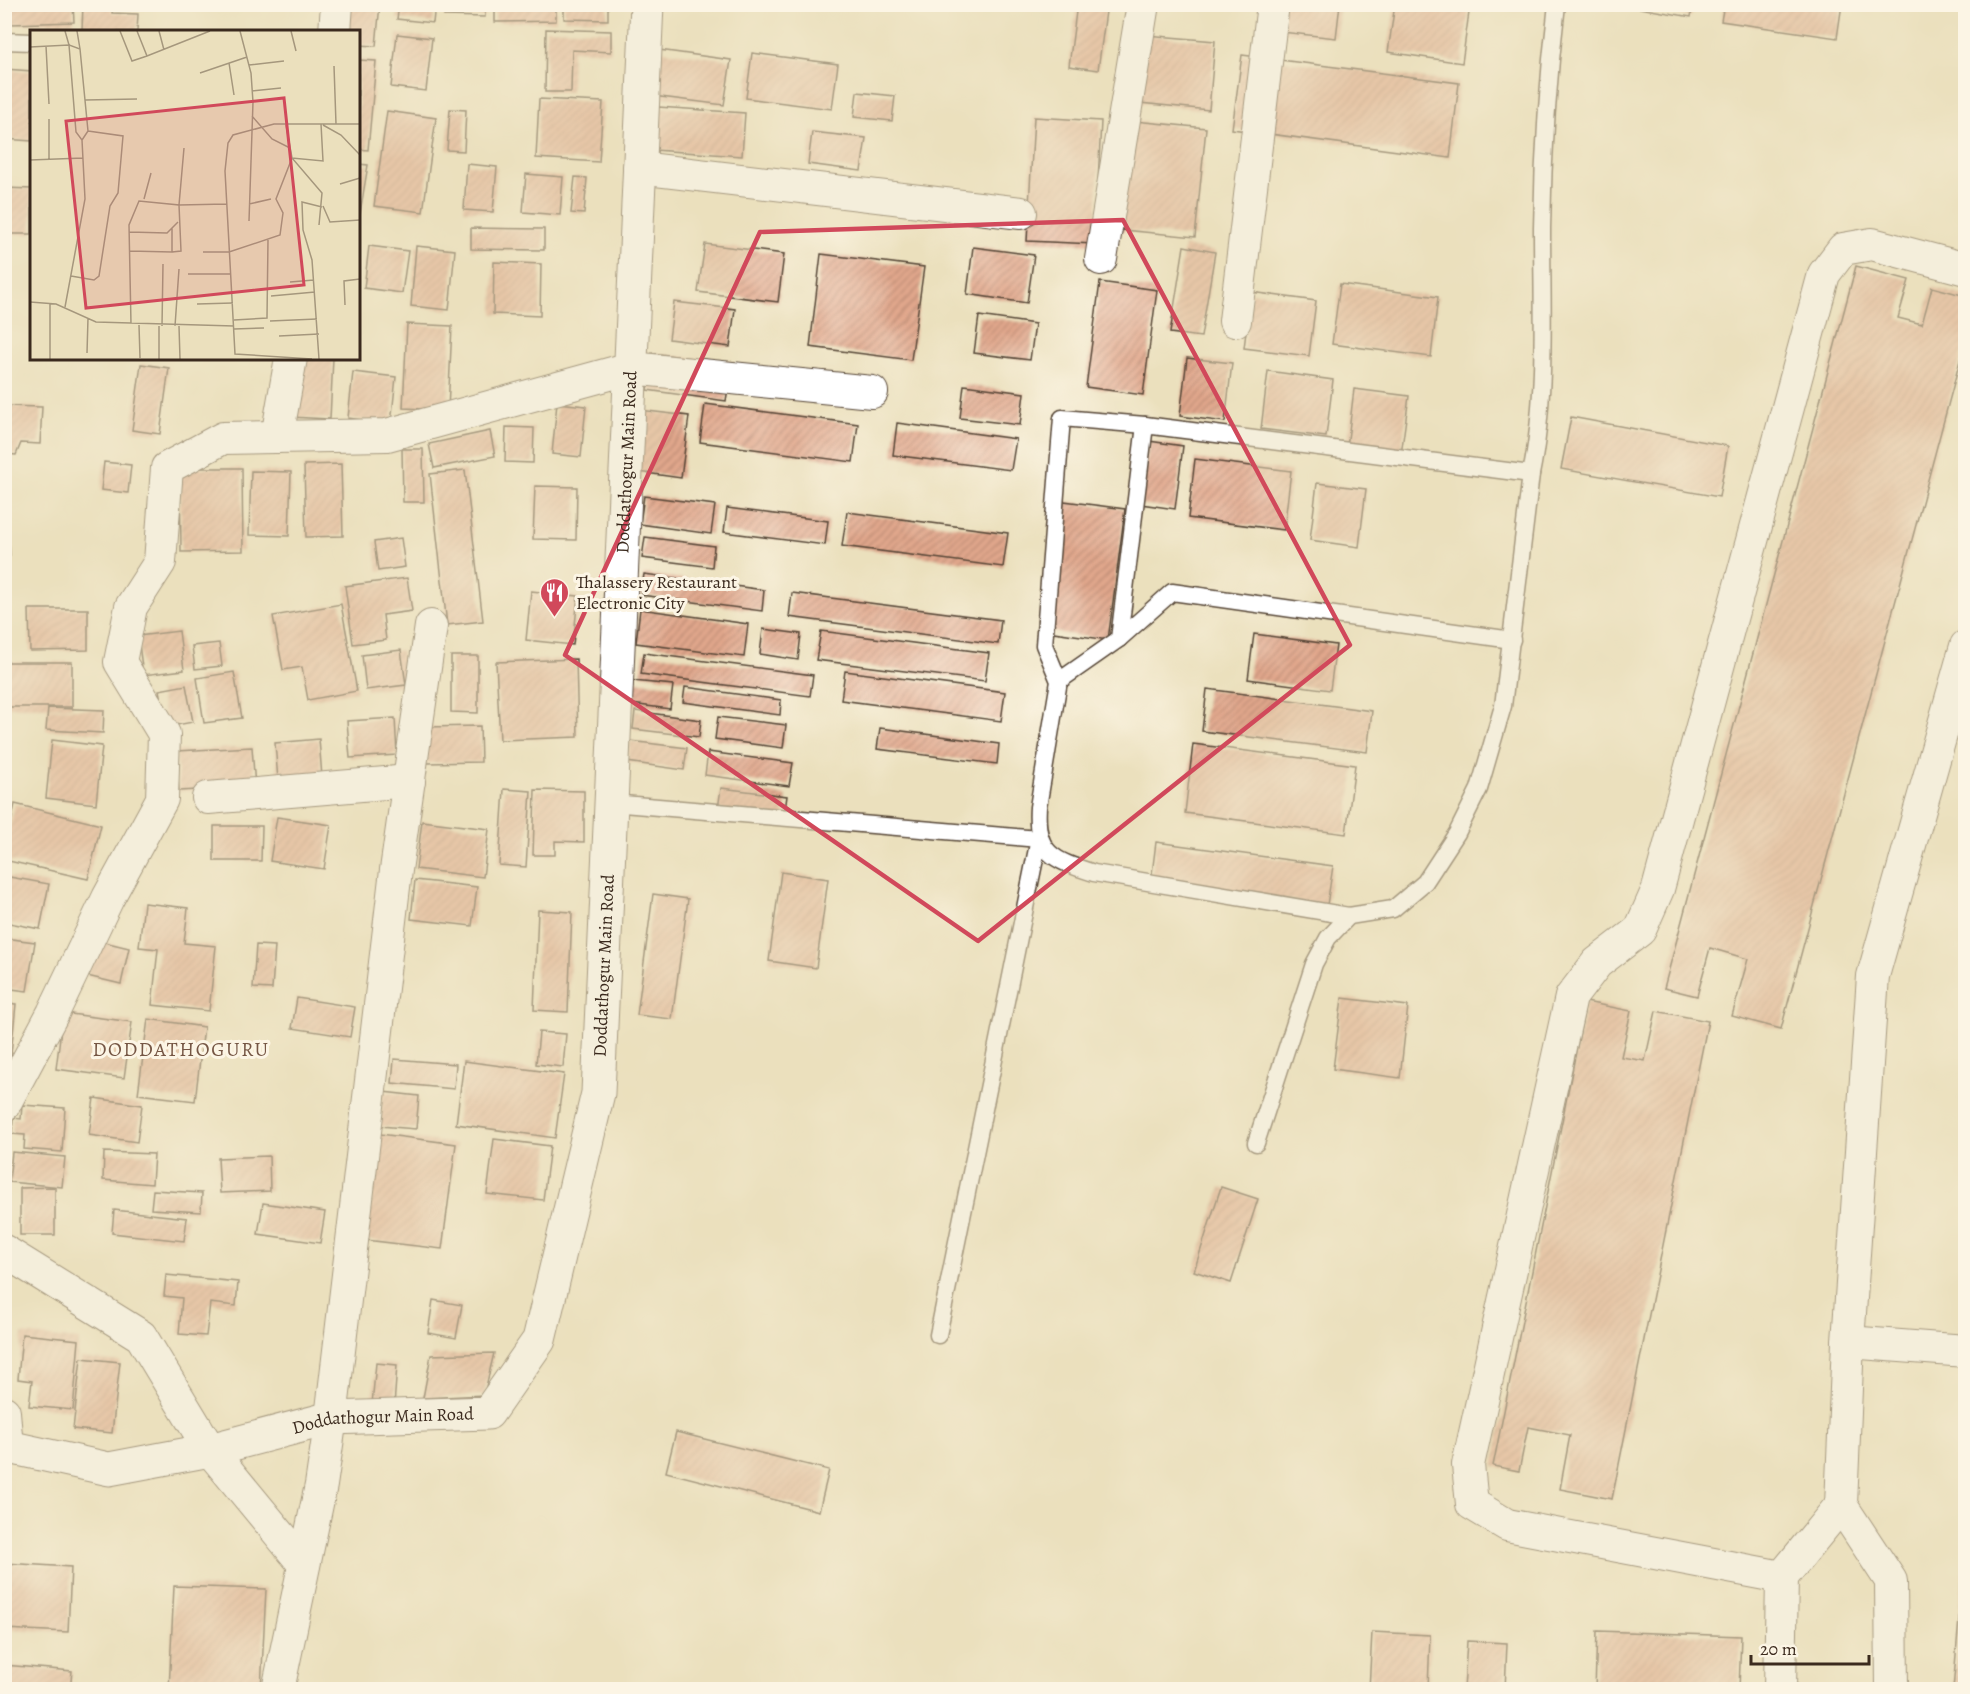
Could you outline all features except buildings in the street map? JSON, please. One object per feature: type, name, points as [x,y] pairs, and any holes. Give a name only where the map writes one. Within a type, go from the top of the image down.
[{"type":"street","points":[[335,30],[337,4]]},
{"type":"street","name":"Doddathogur Main Road","points":[[6,1447],[109,1469],[210,1450],[331,1418],[488,1413],[539,1340],[598,1093],[647,4]]},
{"type":"street","points":[[1101,259],[1143,4]]},
{"type":"street","points":[[1235,321],[1273,4]]},
{"type":"street","points":[[639,168],[1021,213]]},
{"type":"street","points":[[1782,1577],[1507,1525],[1472,1504],[1468,1465],[1571,997],[1597,963],[1640,930],[1658,889],[1824,274],[1843,249],[1872,244],[1965,269]]},
{"type":"street","points":[[277,437],[291,360]]},
{"type":"street","points":[[4,1105],[53,1013],[108,898],[162,799],[164,734],[120,662],[130,607],[160,562],[166,468],[223,438],[387,435],[631,368],[872,392]]},
{"type":"street","points":[[278,1689],[321,1485],[331,1418],[394,882],[431,626]]},
{"type":"street","points":[[1892,1689],[1891,1581],[1841,1505],[1848,1342],[1873,976],[1965,646]]},
{"type":"street","points":[[208,798],[409,781]]},
{"type":"street","points":[[4,1251],[141,1336],[210,1450],[304,1564]]},
{"type":"street","points":[[1848,1342],[1965,1351]]},
{"type":"street","points":[[4,1412],[6,1447]]},
{"type":"street","points":[[1780,1689],[1782,1577],[1841,1505]]},
{"type":"lane","points":[[1039,839],[1046,850],[1058,858],[1094,873],[1349,916],[1393,909],[1425,882],[1457,833],[1479,789],[1500,716],[1535,455],[1542,364],[1542,212],[1550,59],[1557,4]]},
{"type":"lane","points":[[4,41],[30,42]]},
{"type":"lane","points":[[938,1335],[1039,839],[1038,807],[1059,681],[1044,645],[1062,418],[1145,425],[1531,474]]},
{"type":"lane","points":[[1119,639],[1145,425]]},
{"type":"lane","points":[[1059,681],[1119,639],[1172,592],[1512,640]]},
{"type":"lane","points":[[611,803],[1039,839]]},
{"type":"lane","points":[[1256,1143],[1314,964],[1328,938],[1349,916]]},
{"type":"highlighted area","points":[[1123,220],[1350,645],[978,941],[565,655],[760,232]]},
{"type":"place","name":"Thalassery Restaurant Electronic City","points":[[555,618]]},
{"type":"district","name":"DODDATHOGURU","points":[[181,1049]]}]
